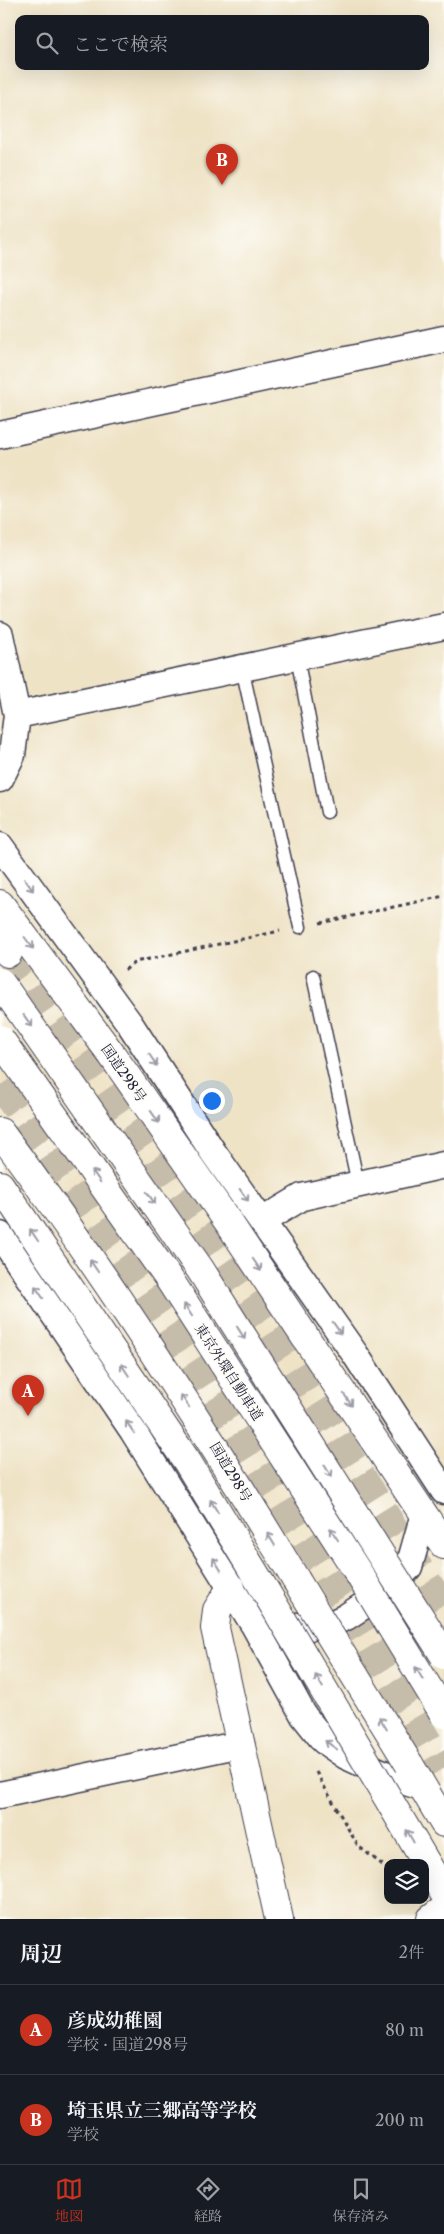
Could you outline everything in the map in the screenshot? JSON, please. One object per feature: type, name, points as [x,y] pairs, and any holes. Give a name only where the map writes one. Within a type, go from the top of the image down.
[{"type":"main road","name":"国道298号","points":[[0,904],[112,1054],[438,1529]]},
{"type":"main road","points":[[0,982],[200,1268],[444,1655]]},
{"type":"main road","name":"東京外環自動車道","points":[[0,1039],[168,1279],[359,1574],[444,1714]]},
{"type":"main road","name":"国道298号","points":[[0,1132],[44,1192],[213,1442],[444,1823]]},
{"type":"main road","points":[[0,1185],[188,1464],[444,1893]]},
{"type":"main road","points":[[231,1588],[217,1610],[215,1628],[279,1919]]},
{"type":"main road","points":[[431,1919],[444,1909]]},
{"type":"street","points":[[0,436],[444,339]]},
{"type":"street","points":[[17,715],[444,626]]},
{"type":"street","points":[[0,635],[17,715],[12,755],[0,779]]},
{"type":"street","points":[[0,846],[130,1024],[213,1152],[356,1354],[444,1491]]},
{"type":"street","points":[[112,1054],[130,1024]]},
{"type":"street","points":[[262,1221],[302,1197],[444,1165]]},
{"type":"street","points":[[4,1249],[133,1431],[254,1625],[304,1716],[324,1741],[346,1756],[396,1779],[422,1787]]},
{"type":"street","points":[[254,1625],[324,1627],[346,1617],[386,1591],[409,1567],[438,1529]]},
{"type":"street","points":[[0,1795],[241,1744]]},
{"type":"lane","points":[[297,657],[327,812]]},
{"type":"lane","points":[[242,668],[300,927]]},
{"type":"lane","points":[[313,976],[358,1184]]},
{"type":"tunnel","points":[[8,953],[271,1331],[444,1608]]},
{"type":"tunnel","points":[[0,1086],[136,1278],[215,1395],[444,1768]]},
{"type":"place","name":"埼玉県立三郷高等学校","points":[[222,185]]},
{"type":"place","name":"彦成幼稚園","points":[[28,1416]]}]
